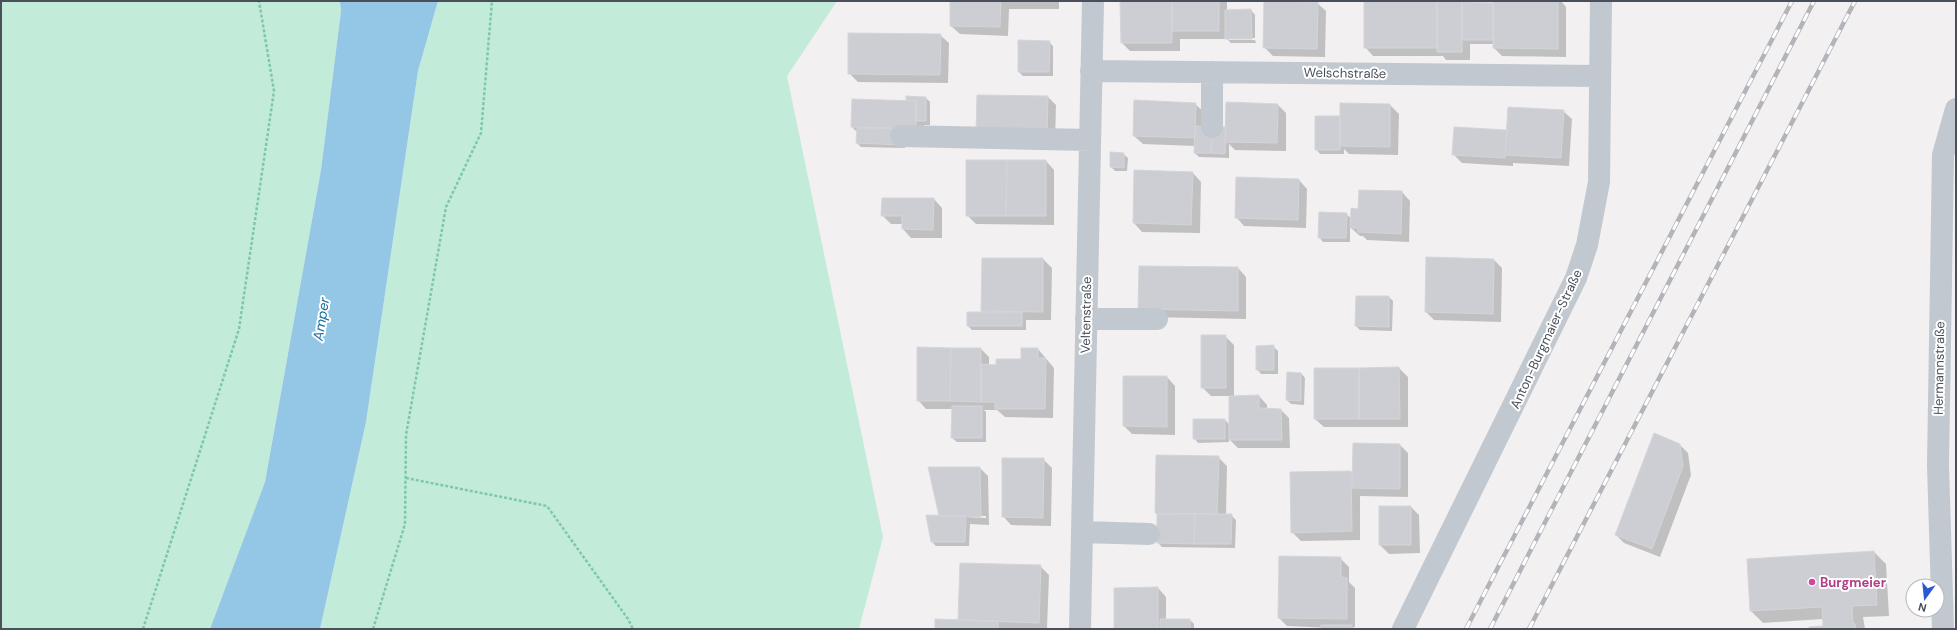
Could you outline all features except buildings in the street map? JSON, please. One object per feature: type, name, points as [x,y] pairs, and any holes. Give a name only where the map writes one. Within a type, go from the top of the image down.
[{"type":"street","name":"Veltenstraße","points":[[1080,629],[1093,1]]},
{"type":"street","name":"Anton-Burgmaier-Straße","points":[[1403,629],[1576,278],[1587,245],[1599,182],[1601,1]]},
{"type":"street","name":"Welschstraße","points":[[1091,71],[1600,76]]},
{"type":"street","points":[[1212,72],[1212,127]]},
{"type":"street","name":"Hermannstraße","points":[[1943,629],[1938,465],[1949,253],[1943,155],[1956,110]]},
{"type":"street","points":[[902,136],[1090,140]]},
{"type":"street","points":[[1086,319],[1157,319]]},
{"type":"street","points":[[1082,532],[1149,534]]},
{"type":"path","points":[[143,629],[239,329],[274,91],[259,1]]},
{"type":"path","points":[[373,629],[406,524],[406,435],[446,207],[481,133],[492,1]]},
{"type":"path","points":[[406,478],[548,506],[628,619],[633,629]]},
{"type":"green space","points":[[1,1],[340,1],[341,11],[321,170],[265,482],[210,629],[1,629]]},
{"type":"green space","points":[[438,1],[837,1],[787,76],[883,537],[859,629],[320,629],[366,422],[418,71]]},
{"type":"water","name":"Amper","points":[[340,1],[438,1],[418,71],[366,422],[320,629],[210,629],[265,482],[321,170],[341,11]]},
{"type":"railway","points":[[1466,629],[1792,1]]},
{"type":"railway","points":[[1490,629],[1814,1]]},
{"type":"railway","points":[[1529,629],[1855,1]]},
{"type":"place","name":"Burgmeier","points":[[1812,582]]}]
